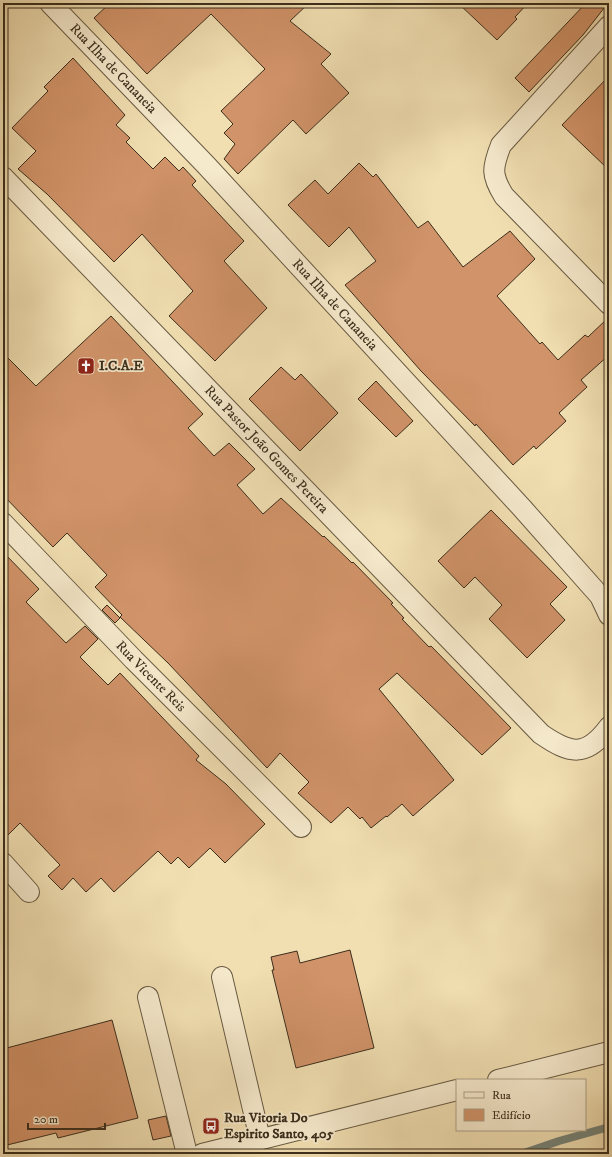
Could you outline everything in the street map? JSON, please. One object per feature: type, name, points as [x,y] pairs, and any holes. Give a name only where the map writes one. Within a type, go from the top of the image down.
[{"type":"street","name":"Rua Ilha de Cananeia","points":[[50,3],[206,165],[522,508],[600,596],[609,616]]},
{"type":"street","points":[[609,26],[501,145],[493,164],[496,183],[504,196],[609,304]]},
{"type":"street","name":"Rua Pastor João Gomes Pereira","points":[[3,177],[529,723],[556,744],[574,751],[586,748],[604,734]]},
{"type":"street","name":"Rua Vicente Reis","points":[[3,523],[134,660],[301,827]]},
{"type":"street","points":[[3,863],[29,892]]},
{"type":"street","points":[[222,977],[260,1139]]},
{"type":"street","points":[[148,997],[187,1154]]},
{"type":"street","points":[[502,1079],[609,1052]]},
{"type":"street","points":[[202,1154],[456,1090]]},
{"type":"building","points":[[110,3],[309,3],[290,21],[331,54],[321,64],[349,93],[306,134],[293,120],[238,174],[224,159],[235,144],[224,133],[233,124],[221,111],[265,69],[211,14],[147,74],[94,18]]},
{"type":"building","points":[[458,3],[528,3],[515,17],[517,19],[497,40]]},
{"type":"building","points":[[586,3],[608,3],[583,35],[529,92],[515,78]]},
{"type":"building","points":[[73,58],[125,115],[116,125],[130,138],[126,142],[153,169],[165,157],[179,171],[183,167],[196,181],[192,185],[244,241],[224,261],[267,308],[215,361],[169,316],[193,291],[142,234],[114,262],[47,194],[18,169],[36,151],[12,128],[48,91],[44,87]]},
{"type":"building","points":[[609,76],[609,170],[562,125]]},
{"type":"building","points":[[359,163],[373,177],[376,174],[418,228],[428,221],[463,267],[510,231],[535,259],[497,296],[540,344],[542,342],[558,360],[585,335],[588,337],[609,317],[609,355],[581,380],[587,387],[559,413],[566,421],[536,449],[534,446],[513,465],[476,424],[475,426],[421,371],[345,285],[376,261],[349,227],[329,247],[288,205],[315,180],[328,194]]},
{"type":"building","points":[[111,316],[203,414],[188,428],[214,456],[229,443],[255,469],[237,485],[263,514],[281,498],[352,563],[353,562],[393,603],[391,604],[404,618],[402,619],[429,647],[431,646],[511,728],[482,755],[397,673],[379,689],[454,780],[413,816],[402,804],[371,828],[362,817],[360,819],[348,807],[331,823],[298,793],[309,782],[280,753],[267,768],[168,663],[120,617],[122,615],[95,587],[107,575],[67,533],[53,547],[3,495],[3,353],[36,386]]},
{"type":"building","points":[[281,367],[295,380],[301,374],[338,413],[300,451],[249,399]]},
{"type":"building","points":[[376,381],[413,421],[396,437],[358,399]]},
{"type":"building","points":[[491,510],[567,587],[550,604],[565,620],[527,658],[489,619],[502,605],[475,577],[464,588],[438,561]]},
{"type":"building","points":[[3,552],[39,589],[26,602],[66,643],[85,626],[98,639],[80,657],[108,685],[120,673],[199,756],[196,760],[226,784],[265,824],[225,863],[210,848],[189,868],[178,857],[171,864],[158,851],[114,892],[101,878],[86,892],[73,878],[62,890],[48,876],[60,865],[20,823],[3,840]]},
{"type":"building","points":[[107,605],[120,618],[115,623],[102,610]]},
{"type":"building","points":[[350,950],[374,1048],[296,1068],[272,970],[274,970],[271,957],[297,951],[300,963]]},
{"type":"building","points":[[112,1020],[138,1118],[58,1138],[56,1133],[3,1146],[3,1049]]},
{"type":"building","points":[[166,1116],[171,1136],[153,1140],[148,1120]]},
{"type":"waterway","points":[[521,1154],[559,1141],[609,1127]]},
{"type":"place","name":"I.C.A.E","points":[[86,366]]},
{"type":"place","name":"Rua Vitoria Do Espirito Santo, 405","points":[[211,1126]]}]
